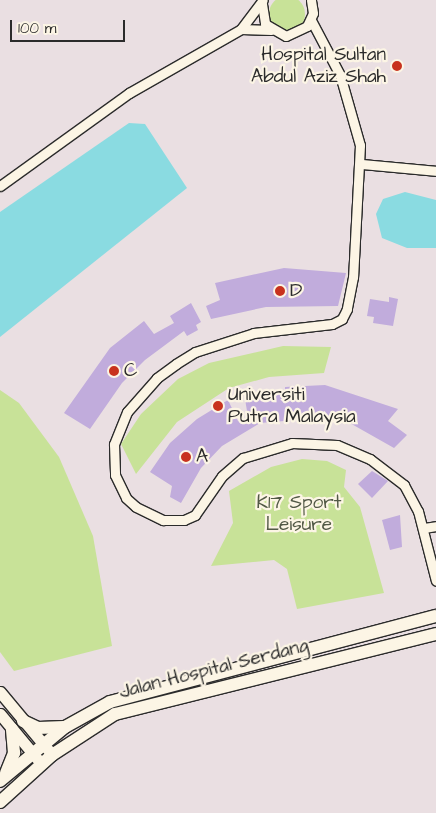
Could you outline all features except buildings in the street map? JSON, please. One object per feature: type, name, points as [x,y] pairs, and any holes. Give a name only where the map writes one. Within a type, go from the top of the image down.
[{"type":"main road","name":"Jalan Hospital Serdang","points":[[3,778],[42,744],[91,711],[148,689],[436,616]]},
{"type":"main road","name":"Jalan Hospital Serdang","points":[[0,802],[52,755],[98,722],[153,700],[436,634]]},
{"type":"main road","points":[[23,721],[38,728],[65,727]]},
{"type":"main road","points":[[3,778],[14,753],[12,729]]},
{"type":"street","points":[[0,186],[129,93],[241,29],[263,0]]},
{"type":"street","points":[[263,0],[262,17],[271,30]]},
{"type":"street","points":[[311,0],[311,20],[315,35],[340,75],[357,126],[361,164],[353,277],[342,319],[332,324],[254,333],[195,352],[176,364],[156,378],[127,412],[114,444],[114,475],[126,498],[136,507],[163,520],[184,520],[195,515],[222,476],[243,458],[292,443],[337,445],[396,475],[414,499],[424,528],[436,581]]},
{"type":"street","points":[[301,32],[311,20]]},
{"type":"street","points":[[241,29],[271,30],[286,36],[301,32],[315,35]]},
{"type":"street","points":[[361,164],[436,171]]},
{"type":"street","points":[[424,528],[436,526]]},
{"type":"street","points":[[0,692],[52,755]]},
{"type":"street","points":[[0,714],[42,764]]},
{"type":"shaded area","name":"Universiti Putra Malaysia","points":[[0,0],[436,0],[436,813],[0,813]]},
{"type":"green space","points":[[287,-4],[299,2],[305,14],[299,26],[287,32],[275,26],[269,14],[275,2]]},
{"type":"green space","points":[[283,346],[331,347],[324,373],[269,377],[229,388],[177,422],[136,474],[121,444],[141,414],[178,379],[209,363]]},
{"type":"green space","points":[[0,390],[19,403],[59,457],[93,536],[112,646],[14,671],[0,652]]},
{"type":"green space","name":"K17 Sport Leisure","points":[[302,459],[327,461],[346,470],[344,487],[360,507],[384,593],[297,609],[287,569],[274,560],[211,566],[233,523],[229,491],[271,467]]},
{"type":"water","points":[[129,123],[145,124],[187,188],[0,337],[0,212]]},
{"type":"water","points":[[405,192],[436,200],[436,248],[407,248],[382,238],[376,214],[383,199]]},
{"type":"place","name":"Hospital Sultan Abdul Aziz Shah","points":[[397,66]]},
{"type":"place","name":"D","points":[[280,291]]},
{"type":"place","name":"C","points":[[114,371]]},
{"type":"place","name":"Universiti Putra Malaysia","points":[[218,406]]},
{"type":"place","name":"A","points":[[186,457]]}]
